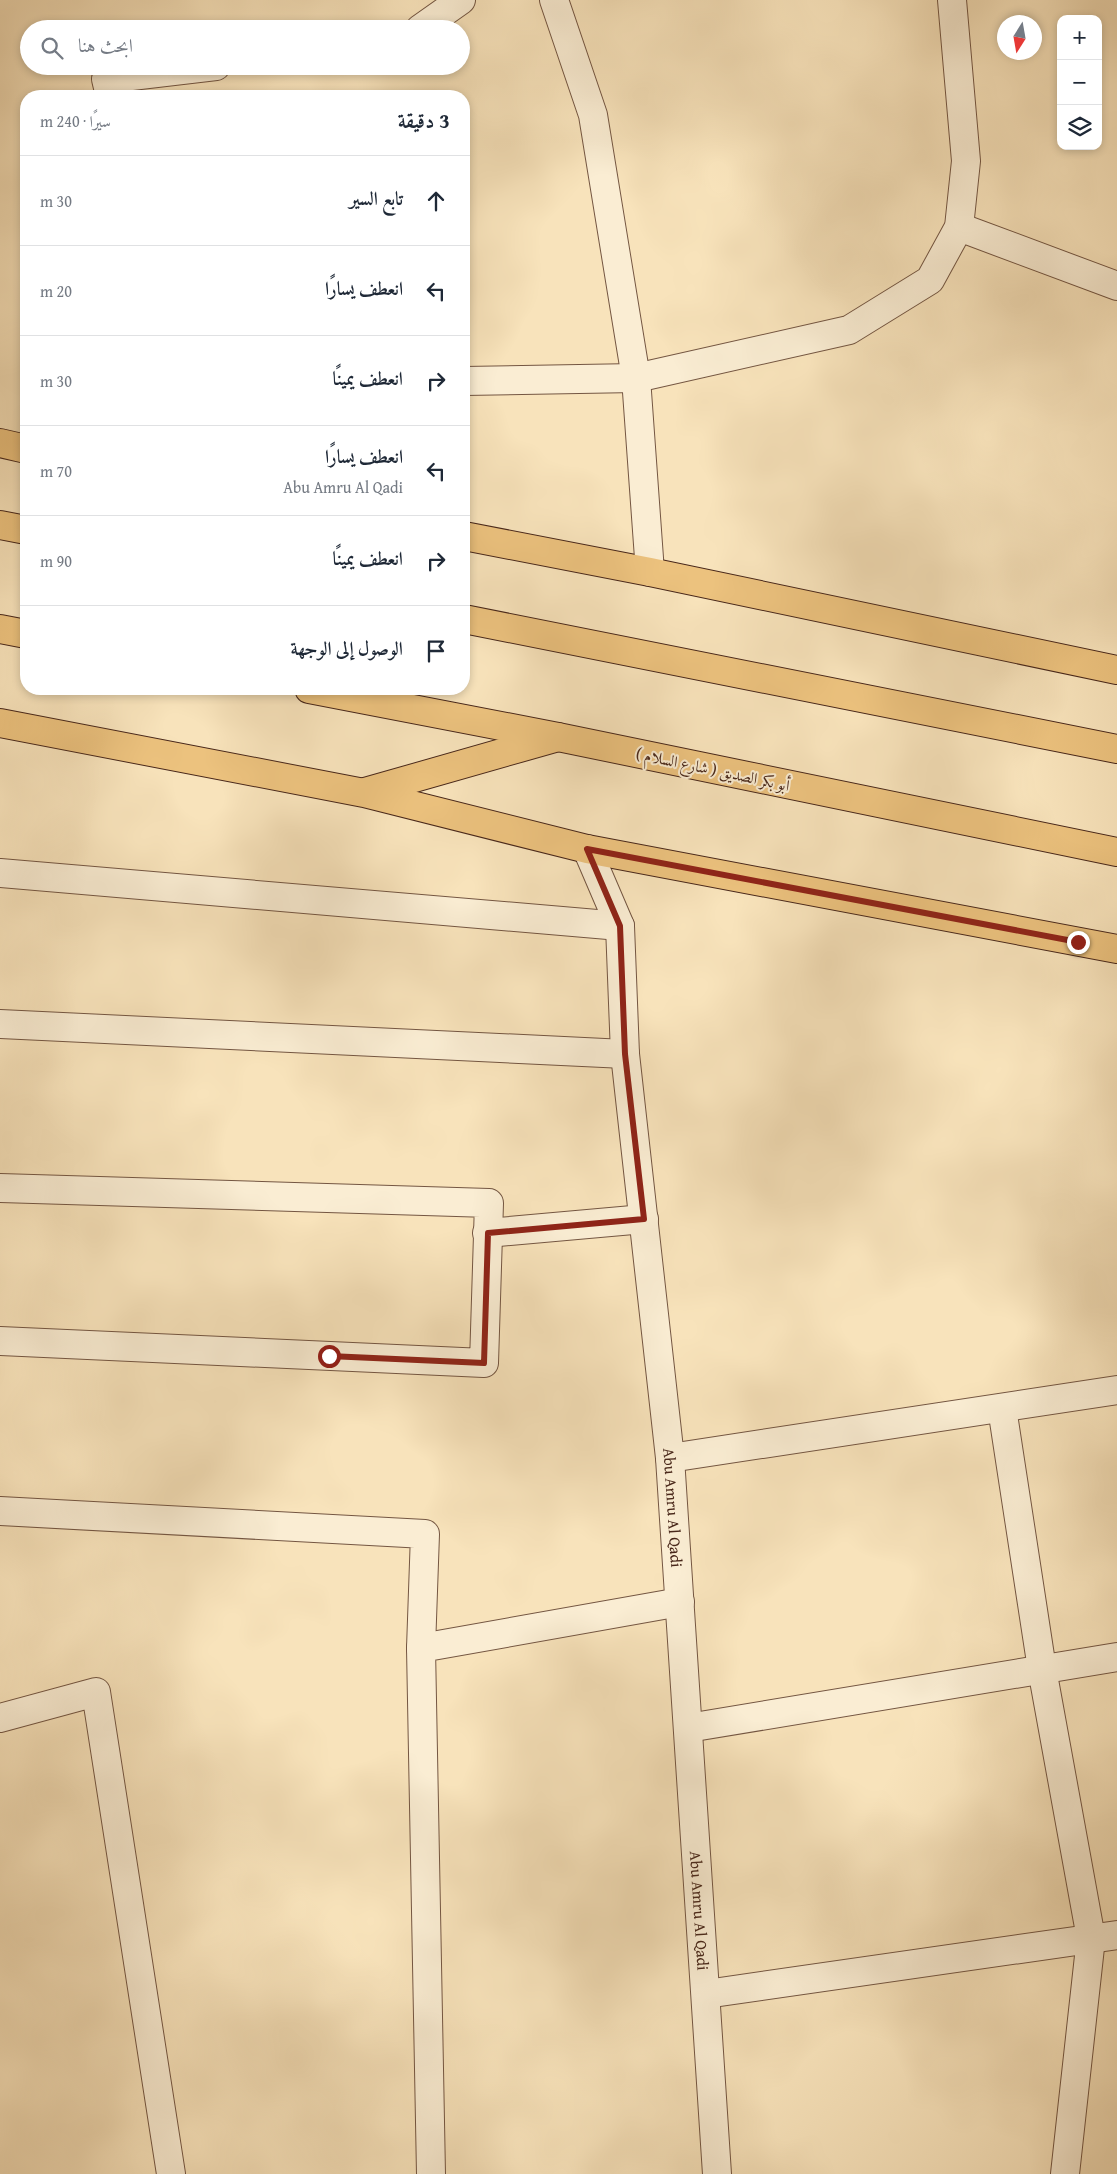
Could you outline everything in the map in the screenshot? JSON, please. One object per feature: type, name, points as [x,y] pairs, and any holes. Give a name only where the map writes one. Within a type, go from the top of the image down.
[{"type":"main road","points":[[0,443],[20,448]]},
{"type":"main road","points":[[0,525],[20,529]]},
{"type":"main road","points":[[470,537],[650,572],[1117,670]]},
{"type":"main road","points":[[470,617],[1117,749]]},
{"type":"main road","points":[[0,629],[20,633]]},
{"type":"main road","name":"( شارع السلام ) أبو بكر الصديق","points":[[340,695],[558,737],[1117,852]]},
{"type":"main road","points":[[0,723],[364,793],[587,849],[1117,949]]},
{"type":"main road","points":[[364,793],[558,737]]},
{"type":"street","points":[[433,20],[461,0]]},
{"type":"street","points":[[554,0],[593,115],[636,378],[650,572]]},
{"type":"street","points":[[470,381],[636,378],[849,330],[930,280],[959,227],[966,161],[952,0]]},
{"type":"street","points":[[109,90],[106,79],[140,75]]},
{"type":"street","points":[[959,227],[1117,286]]},
{"type":"street","name":"Abu Amru Al Qadi","points":[[587,849],[620,926],[625,1054],[670,1458],[717,2174]]},
{"type":"street","points":[[0,873],[620,926]]},
{"type":"street","points":[[0,1024],[625,1054]]},
{"type":"street","points":[[0,1188],[488,1203],[484,1363],[0,1341]]},
{"type":"street","points":[[488,1233],[644,1219]]},
{"type":"street","points":[[670,1458],[1117,1390]]},
{"type":"street","points":[[1002,1408],[1042,1669],[1104,1936],[1065,2174]]},
{"type":"street","points":[[0,1510],[425,1534],[421,1648],[431,2174]]},
{"type":"street","points":[[421,1648],[680,1602]]},
{"type":"street","points":[[688,1728],[1117,1657]]},
{"type":"street","points":[[0,1718],[96,1692],[171,2174]]},
{"type":"street","points":[[706,1994],[1104,1936]]},
{"type":"route","points":[[329,1356],[484,1363],[488,1233],[644,1219],[625,1054],[620,926],[587,849],[1078,942]]}]
